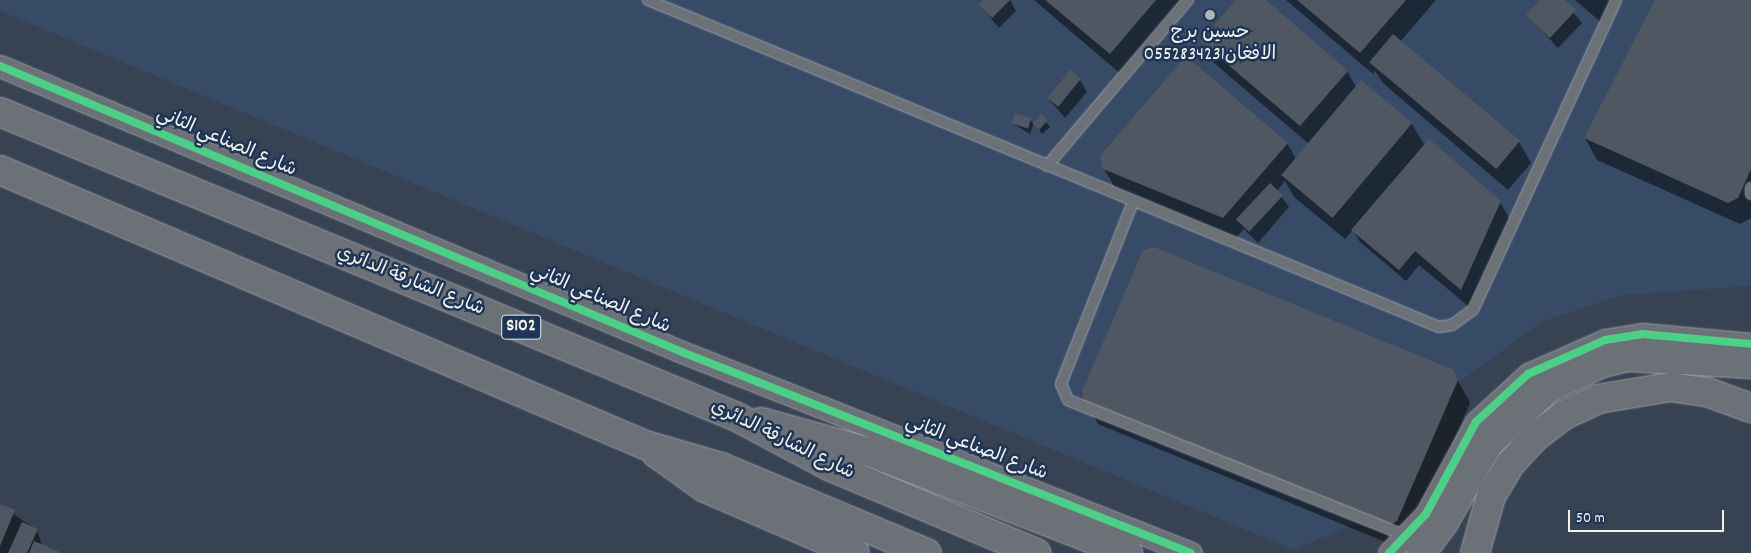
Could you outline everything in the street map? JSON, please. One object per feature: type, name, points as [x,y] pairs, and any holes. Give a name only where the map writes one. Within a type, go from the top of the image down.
[{"type":"highway","name":"شارع الشارقة الدائري","points":[[0,112],[737,417],[829,466],[1036,553]]},
{"type":"highway","points":[[0,170],[645,445],[721,467],[927,553]]},
{"type":"highway","points":[[1414,545],[1444,522],[1489,443],[1550,387],[1602,363],[1628,357],[1751,364]]},
{"type":"highway","points":[[1475,553],[1491,496],[1510,464],[1535,437],[1564,415],[1598,399],[1634,390],[1670,387],[1707,392],[1751,408]]},
{"type":"highway","points":[[737,417],[828,437],[1128,553]]},
{"type":"highway","points":[[645,445],[706,488],[855,553]]},
{"type":"street","name":"شارع الصناعي الثاني","points":[[0,66],[682,352],[1191,553]]},
{"type":"street","points":[[1389,553],[1414,545],[1426,514],[1476,422],[1528,374],[1605,340],[1642,334],[1751,344]]},
{"type":"lane","points":[[648,0],[1426,325],[1452,325],[1473,310],[1616,0]]},
{"type":"lane","points":[[1047,166],[1188,0]]},
{"type":"lane","points":[[1751,188],[1751,194]]},
{"type":"lane","points":[[1134,202],[1061,384],[1068,400],[1414,545]]},
{"type":"shaded area","points":[[0,0],[1751,0],[1751,286],[1622,295],[1541,322],[1460,382],[1379,513],[1294,550],[0,11]]},
{"type":"building","points":[[983,0],[1010,0],[992,18],[979,5]]},
{"type":"building","points":[[1045,0],[1156,0],[1110,54]]},
{"type":"building","points":[[1236,0],[1266,0],[1348,71],[1300,126],[1200,41]]},
{"type":"building","points":[[1297,0],[1406,0],[1360,53]]},
{"type":"building","points":[[1540,0],[1565,0],[1576,10],[1550,38],[1526,15]]},
{"type":"building","points":[[1655,0],[1751,0],[1751,169],[1738,198],[1728,203],[1584,138]]},
{"type":"building","points":[[1393,34],[1520,141],[1496,169],[1369,62]]},
{"type":"building","points":[[1186,56],[1288,143],[1223,218],[1103,169],[1100,156]]},
{"type":"building","points":[[1070,70],[1081,79],[1058,107],[1047,98]]},
{"type":"building","points":[[1361,80],[1412,123],[1333,218],[1281,175]]},
{"type":"building","points":[[1015,113],[1031,118],[1028,128],[1012,124]]},
{"type":"building","points":[[1041,114],[1048,120],[1039,130],[1032,124]]},
{"type":"building","points":[[1429,139],[1501,201],[1461,290],[1415,251],[1399,270],[1351,230]]},
{"type":"building","points":[[1270,183],[1283,195],[1249,232],[1236,220]]},
{"type":"building","points":[[1154,247],[1454,370],[1458,380],[1397,521],[1387,527],[1084,402],[1082,391],[1143,250]]},
{"type":"building","points":[[0,504],[15,510],[0,546]]},
{"type":"building","points":[[22,522],[38,529],[27,553],[8,553]]},
{"type":"building","points":[[34,541],[62,553],[29,553]]},
{"type":"cycle path","points":[[0,66],[682,352],[1191,553]]},
{"type":"cycle path","points":[[1389,553],[1426,514],[1476,422],[1528,374],[1605,340],[1642,334],[1751,344]]},
{"type":"place","name":"حسين برج الافغان0552834231","points":[[1210,15]]}]
